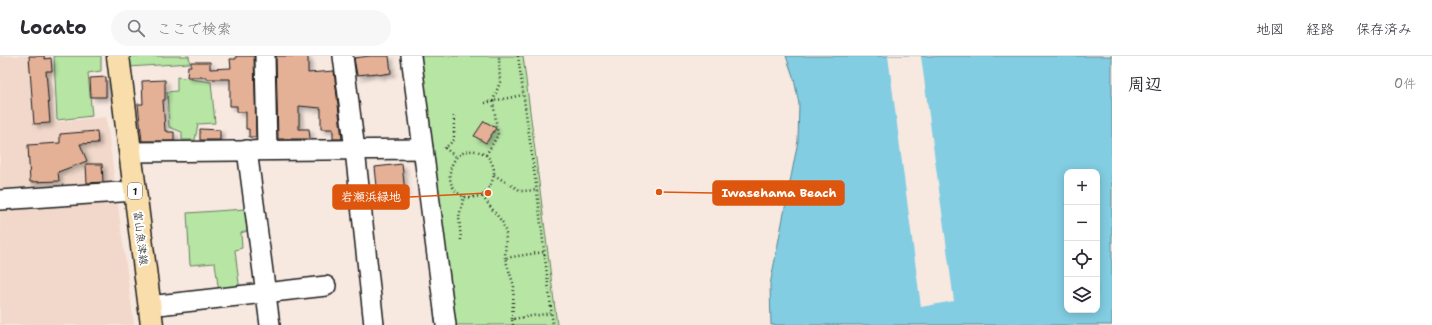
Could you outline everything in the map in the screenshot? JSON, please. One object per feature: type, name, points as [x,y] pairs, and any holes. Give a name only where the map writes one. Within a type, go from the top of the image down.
[{"type":"main road","name":"富山魚津線","points":[[118,56],[151,316]]},
{"type":"street","points":[[265,56],[267,150]]},
{"type":"street","points":[[343,56],[374,325]]},
{"type":"street","points":[[411,56],[446,325]]},
{"type":"street","points":[[130,152],[423,149]]},
{"type":"street","points":[[247,150],[270,325]]},
{"type":"street","points":[[0,200],[135,191]]},
{"type":"street","points":[[151,316],[265,292],[326,286]]},
{"type":"path","points":[[486,155],[498,135],[493,101],[500,82],[499,56]]},
{"type":"path","points":[[518,56],[554,325]]},
{"type":"path","points":[[485,103],[524,94]]},
{"type":"path","points":[[454,116],[454,140],[446,148],[456,157]]},
{"type":"path","points":[[470,151],[482,152],[486,155],[490,158],[494,168],[494,175],[491,185],[482,196],[471,198],[461,195],[454,188],[449,176],[456,157],[470,151]]},
{"type":"path","points":[[494,175],[521,191],[537,190]]},
{"type":"path","points":[[461,240],[460,217],[464,196]]},
{"type":"path","points":[[482,196],[503,223],[506,234],[505,258],[514,286],[513,325]]},
{"type":"path","points":[[505,258],[544,252]]},
{"type":"path","points":[[512,319],[552,313]]},
{"type":"shaded area","points":[[0,56],[51,56],[55,122],[106,117],[134,325],[0,325]]},
{"type":"green space","points":[[54,56],[101,56],[101,71],[88,73],[92,116],[57,120]]},
{"type":"green space","points":[[127,56],[189,56],[190,63],[128,67]]},
{"type":"green space","points":[[417,56],[523,56],[557,325],[451,325]]},
{"type":"green space","points":[[177,77],[211,82],[215,123],[198,124],[195,140],[182,140],[182,132],[169,127],[167,92],[177,91]]},
{"type":"green space","points":[[245,209],[247,231],[241,233],[242,248],[235,250],[240,292],[219,293],[215,263],[190,265],[187,213]]},
{"type":"water","points":[[786,56],[1112,56],[1112,325],[771,325],[770,285],[798,141],[799,104],[794,79]]},
{"type":"pier","points":[[888,56],[921,56],[954,301],[921,307]]},
{"type":"building","points":[[29,56],[44,56],[45,59],[51,58],[52,71],[46,71],[50,123],[34,124]]},
{"type":"building","points":[[236,56],[254,56],[256,137],[249,137],[249,129],[246,129],[246,112],[237,112],[237,106],[230,106],[230,79],[187,77],[188,66],[191,66],[191,62],[210,62],[210,69],[231,68],[230,59],[236,59]]},
{"type":"building","points":[[276,56],[308,56],[308,73],[334,71],[342,139],[333,139],[333,129],[321,129],[321,108],[299,106],[299,129],[309,129],[310,139],[278,139]]},
{"type":"building","points":[[389,56],[391,73],[378,75],[378,73],[357,75],[354,58]]},
{"type":"building","points":[[106,77],[106,97],[91,97],[90,78]]},
{"type":"building","points":[[165,80],[165,100],[163,100],[165,131],[174,132],[174,141],[142,141],[138,104],[143,104],[142,81]]},
{"type":"building","points":[[484,121],[496,128],[486,143],[474,136]]},
{"type":"building","points":[[200,129],[220,130],[220,140],[200,140]]},
{"type":"building","points":[[97,131],[98,143],[80,144],[87,161],[58,172],[59,181],[30,182],[28,145],[60,143],[60,134]]},
{"type":"building","points":[[86,164],[102,164],[103,182],[87,183]]},
{"type":"building","points":[[402,164],[405,193],[378,196],[375,167]]},
{"type":"place","name":"Iwasehama Beach","points":[[659,192]]},
{"type":"place","name":"岩瀬浜緑地","points":[[488,193]]}]
